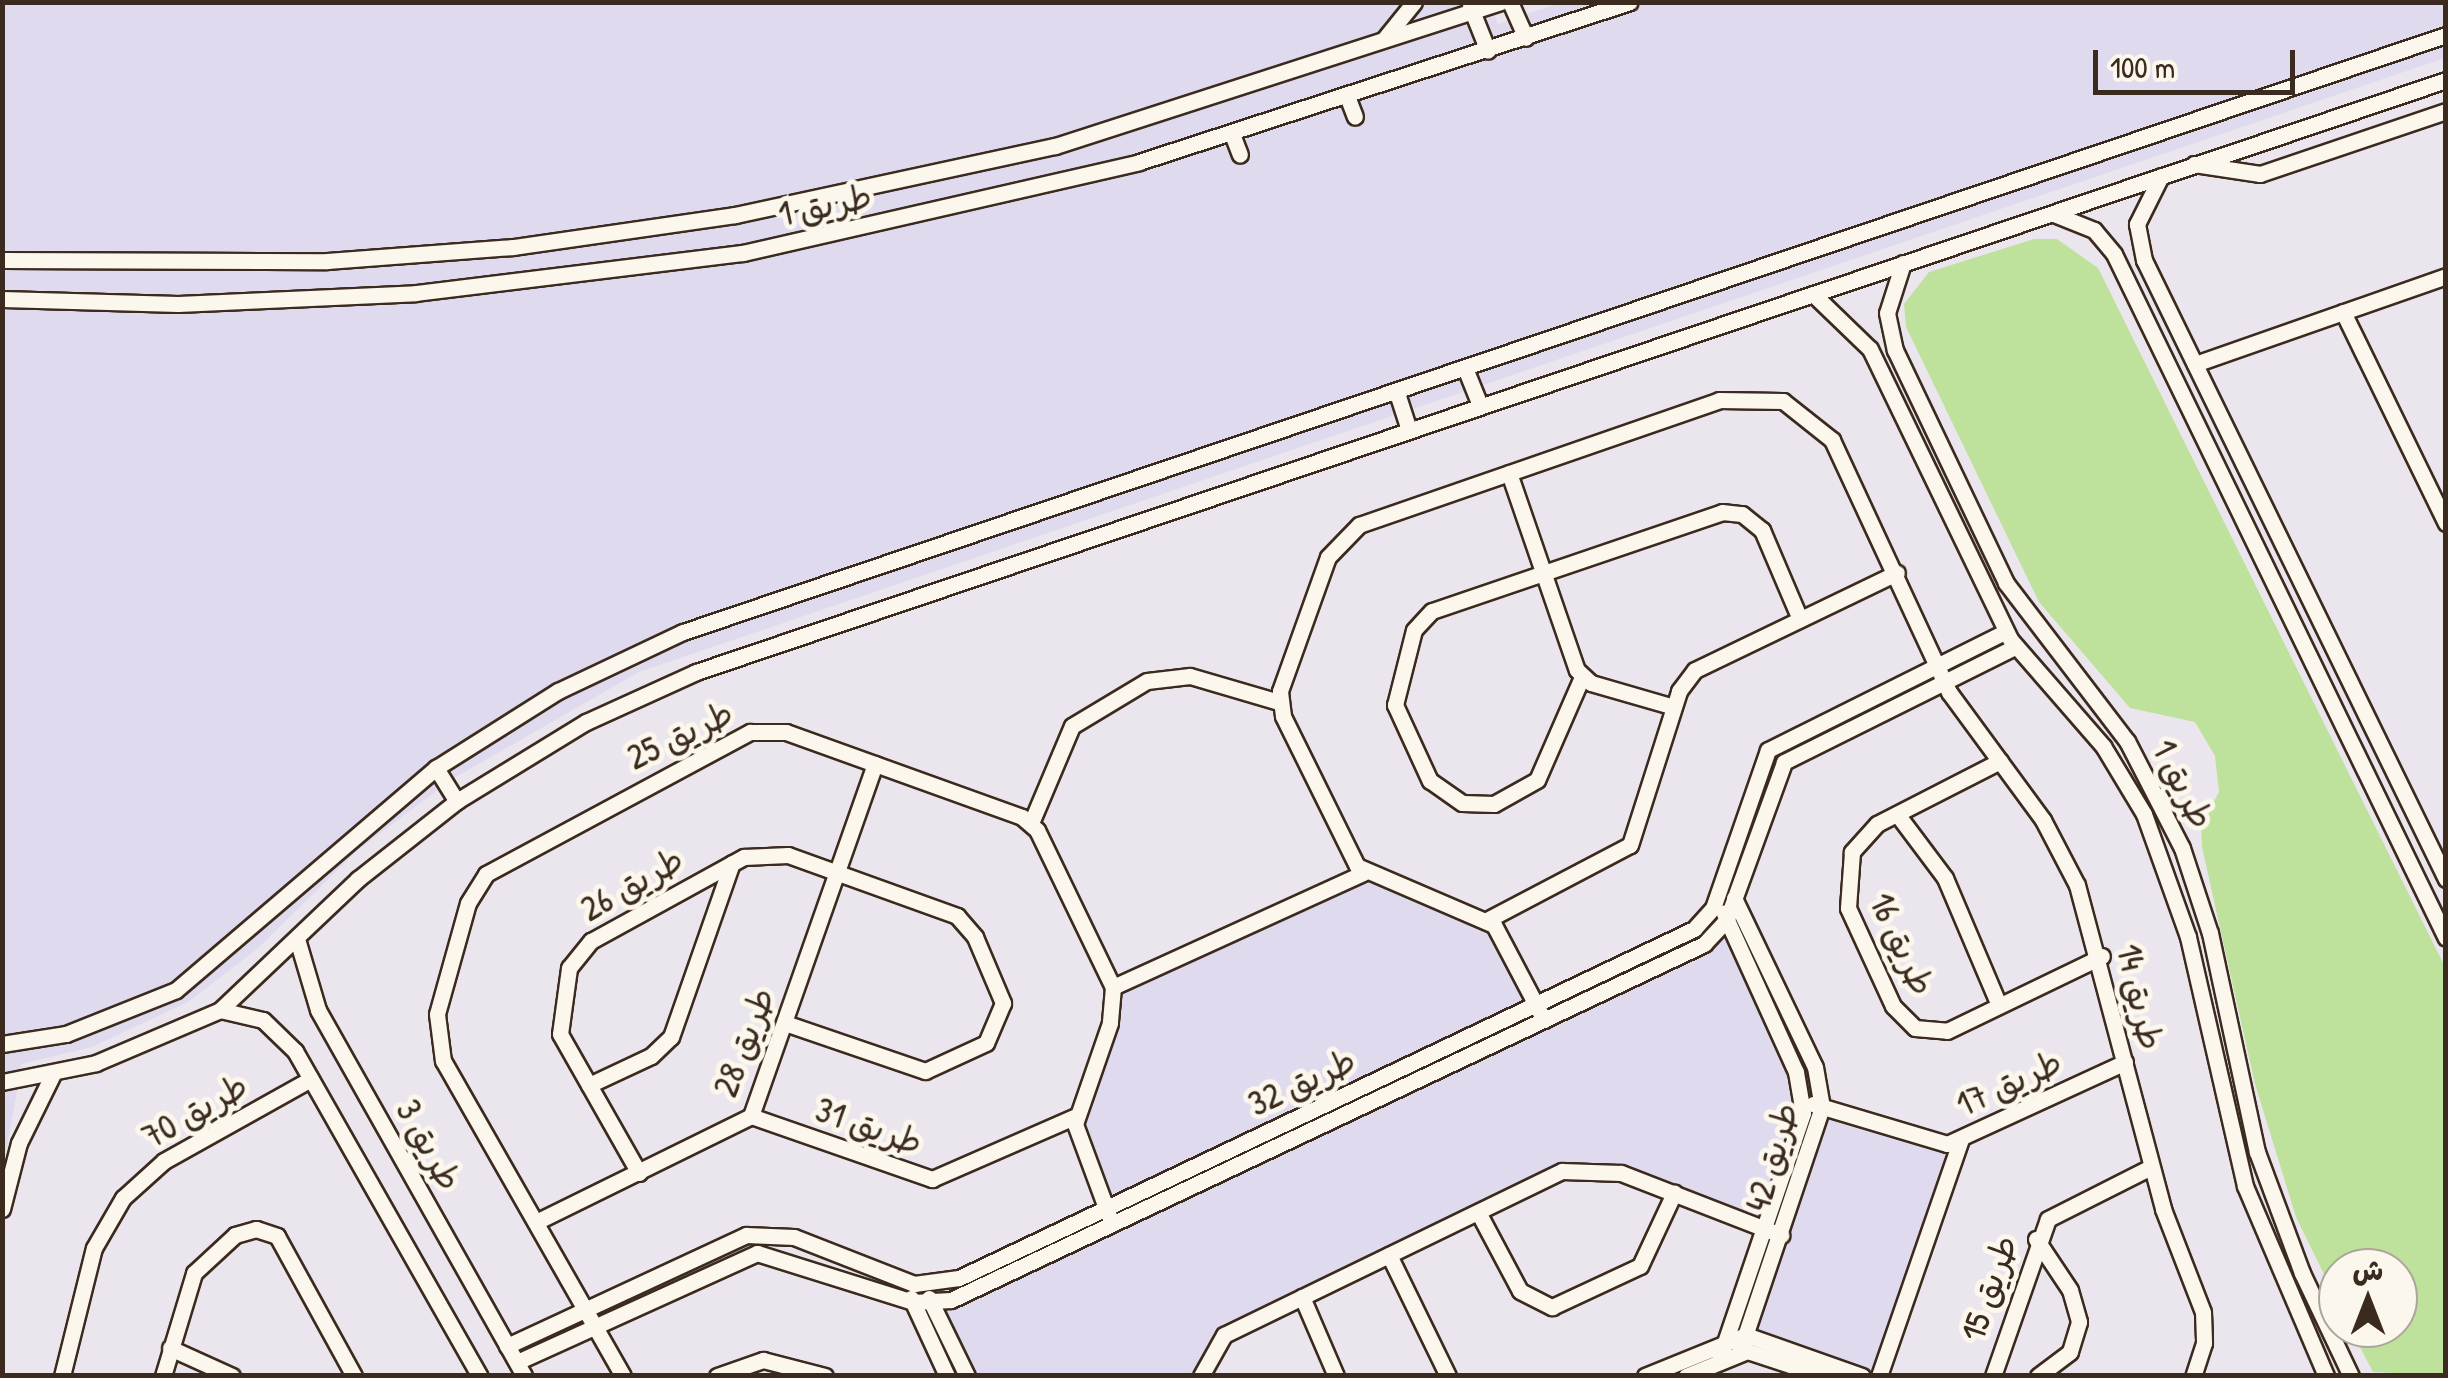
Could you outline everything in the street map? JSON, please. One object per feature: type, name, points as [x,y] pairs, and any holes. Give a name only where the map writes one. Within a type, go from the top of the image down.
[{"type":"street","points":[[1380,43],[1414,2]]},
{"type":"street","name":"طريق 1","points":[[2,260],[310,262],[647,230],[974,167],[1380,43],[1471,7],[1500,2]]},
{"type":"street","points":[[1510,2],[1526,38]]},
{"type":"street","name":"طريق 1","points":[[2,299],[230,303],[580,277],[968,206],[1232,134],[1630,2]]},
{"type":"street","points":[[1471,7],[1488,50]]},
{"type":"street","points":[[2,1044],[66,1034],[176,990],[436,768],[558,691],[699,626],[2446,35]]},
{"type":"street","points":[[2,1082],[53,1074],[139,1048],[220,1010],[457,801],[586,722],[725,660],[2446,80]]},
{"type":"street","points":[[1348,96],[1355,117]]},
{"type":"street","points":[[2194,164],[2238,174],[2271,172],[2446,111]]},
{"type":"street","points":[[1232,134],[1240,154]]},
{"type":"street","points":[[2162,174],[2140,206],[2138,243],[2446,879]]},
{"type":"street","points":[[2050,214],[2094,230],[2114,254],[2446,938]]},
{"type":"street","name":"طريق 1","points":[[1903,263],[1887,326],[1912,386],[2006,583],[2110,714],[2182,848],[2262,1166],[2351,1376]]},
{"type":"street","points":[[2196,364],[2446,276]]},
{"type":"street","name":"طريق 1","points":[[1812,294],[1870,349],[2005,632],[2103,746],[2158,844],[2188,937],[2245,1186],[2326,1376]]},
{"type":"street","points":[[2343,312],[2446,523]]},
{"type":"street","points":[[1465,368],[1480,405]]},
{"type":"street","points":[[1396,392],[1407,405],[1408,430]]},
{"type":"street","name":"طريق 14","points":[[1279,702],[1337,540],[1359,524],[1719,400],[1783,401],[1832,440],[1897,573],[1943,681],[2061,852],[2102,956],[2151,1168],[2203,1312],[2204,1342],[2193,1376]]},
{"type":"street","points":[[1509,473],[1543,572],[1582,677],[1537,780],[1494,804],[1462,803],[1439,790],[1401,726],[1396,687],[1422,618],[1543,572],[1729,511],[1762,530],[1800,619]]},
{"type":"street","points":[[1487,920],[1630,845],[1674,707],[1695,670],[1897,573]]},
{"type":"street","name":"طريق 32","points":[[520,1369],[595,1325],[757,1253],[913,1302],[932,1303],[1694,929],[1716,896],[1768,750],[2005,632]]},
{"type":"street","name":"طريق 32","points":[[507,1346],[715,1245],[762,1234],[794,1238],[903,1280],[923,1284],[959,1278],[1109,1216],[1544,1020],[1704,944],[1727,920],[1784,762],[2015,646]]},
{"type":"street","points":[[1109,1216],[1079,1150],[1076,1116],[1110,1022],[1113,986],[1031,823],[1072,726],[1147,680],[1190,676],[1279,702],[1363,873],[1487,920],[1544,1020]]},
{"type":"street","points":[[1582,677],[1674,707]]},
{"type":"street","name":"طريق 25","points":[[623,1376],[435,1038],[479,882],[750,732],[786,732],[1031,823]]},
{"type":"street","name":"طريق 16","points":[[2000,762],[1862,836],[1844,889],[1893,1006],[1927,1032],[1999,1005],[2102,956]]},
{"type":"street","name":"طريق 28","points":[[536,1222],[750,1116],[875,764]]},
{"type":"street","points":[[436,768],[457,801]]},
{"type":"street","points":[[1897,814],[1945,878],[1999,1005]]},
{"type":"street","name":"طريق 26","points":[[639,1172],[558,1027],[572,960],[591,941],[732,863],[778,853],[965,922],[996,979],[999,1022],[974,1051],[925,1070],[785,1024]]},
{"type":"street","points":[[589,1085],[666,1045],[732,863]]},
{"type":"street","points":[[1113,986],[1363,873]]},
{"type":"street","name":"طريق 42","points":[[1723,875],[1815,1066],[1822,1107],[1743,1343]]},
{"type":"street","name":"طريق 42","points":[[1716,896],[1802,1100],[1797,1140],[1719,1360]]},
{"type":"street","name":"طريق 3","points":[[297,939],[318,1010],[520,1369]]},
{"type":"street","name":"طريق 3","points":[[220,1010],[276,1028],[311,1079],[480,1376]]},
{"type":"street","name":"طريق 17","points":[[1802,1100],[1934,1144],[1961,1140],[2124,1062]]},
{"type":"street","points":[[2,1209],[19,1143],[53,1074]]},
{"type":"street","name":"طريق 70","points":[[62,1376],[94,1248],[123,1198],[164,1160],[311,1079]]},
{"type":"street","name":"طريق 31","points":[[750,1116],[932,1179],[1076,1116]]},
{"type":"street","points":[[1879,1376],[1961,1140]]},
{"type":"street","points":[[1201,1376],[1224,1335],[1478,1212],[1582,1167],[1674,1193],[1781,1235]]},
{"type":"street","name":"طريق 15","points":[[1993,1376],[2036,1239],[2066,1204],[2151,1168]]},
{"type":"street","points":[[1478,1212],[1520,1291],[1552,1306],[1640,1266],[1674,1193]]},
{"type":"street","points":[[164,1376],[194,1272],[235,1234],[256,1228],[277,1236],[354,1376]]},
{"type":"street","points":[[2036,1239],[2070,1290],[2079,1322],[2070,1352],[2038,1376]]},
{"type":"street","points":[[1390,1255],[1448,1376]]},
{"type":"street","points":[[903,1280],[947,1376]]},
{"type":"street","points":[[923,1284],[967,1376]]},
{"type":"street","points":[[1302,1297],[1336,1376]]},
{"type":"street","points":[[1645,1376],[1724,1339],[1862,1376]]},
{"type":"street","points":[[1686,1376],[1743,1343]]},
{"type":"street","points":[[1743,1343],[1822,1376]]},
{"type":"street","points":[[170,1348],[232,1376]]},
{"type":"street","points":[[717,1376],[780,1360],[825,1376]]},
{"type":"shaded area","points":[[1489,2],[1498,24],[1562,2],[2445,3],[2445,58],[639,672],[451,780],[358,850],[256,950],[188,1002],[92,1047],[22,1064],[3,1168],[3,3]]},
{"type":"shaded area","points":[[1365,881],[1492,928],[1536,1013],[1698,937],[1727,901],[1813,1089],[1832,1105],[1926,1137],[1970,1137],[1885,1375],[1848,1375],[1732,1343],[1774,1227],[1623,1169],[1581,1162],[1222,1331],[1196,1375],[956,1375],[920,1294],[965,1285],[1114,1214],[1079,1123],[1115,1026],[1119,991]]},
{"type":"green space","points":[[2034,239],[2057,239],[2098,268],[2445,967],[2446,1372],[2373,1372],[2360,1348],[2418,1348],[2418,1248],[2318,1248],[2318,1262],[2296,1217],[2255,1084],[2202,847],[2201,825],[2219,792],[2215,756],[2195,722],[2130,708],[2039,602],[1906,327],[1904,304],[1929,272]]}]
